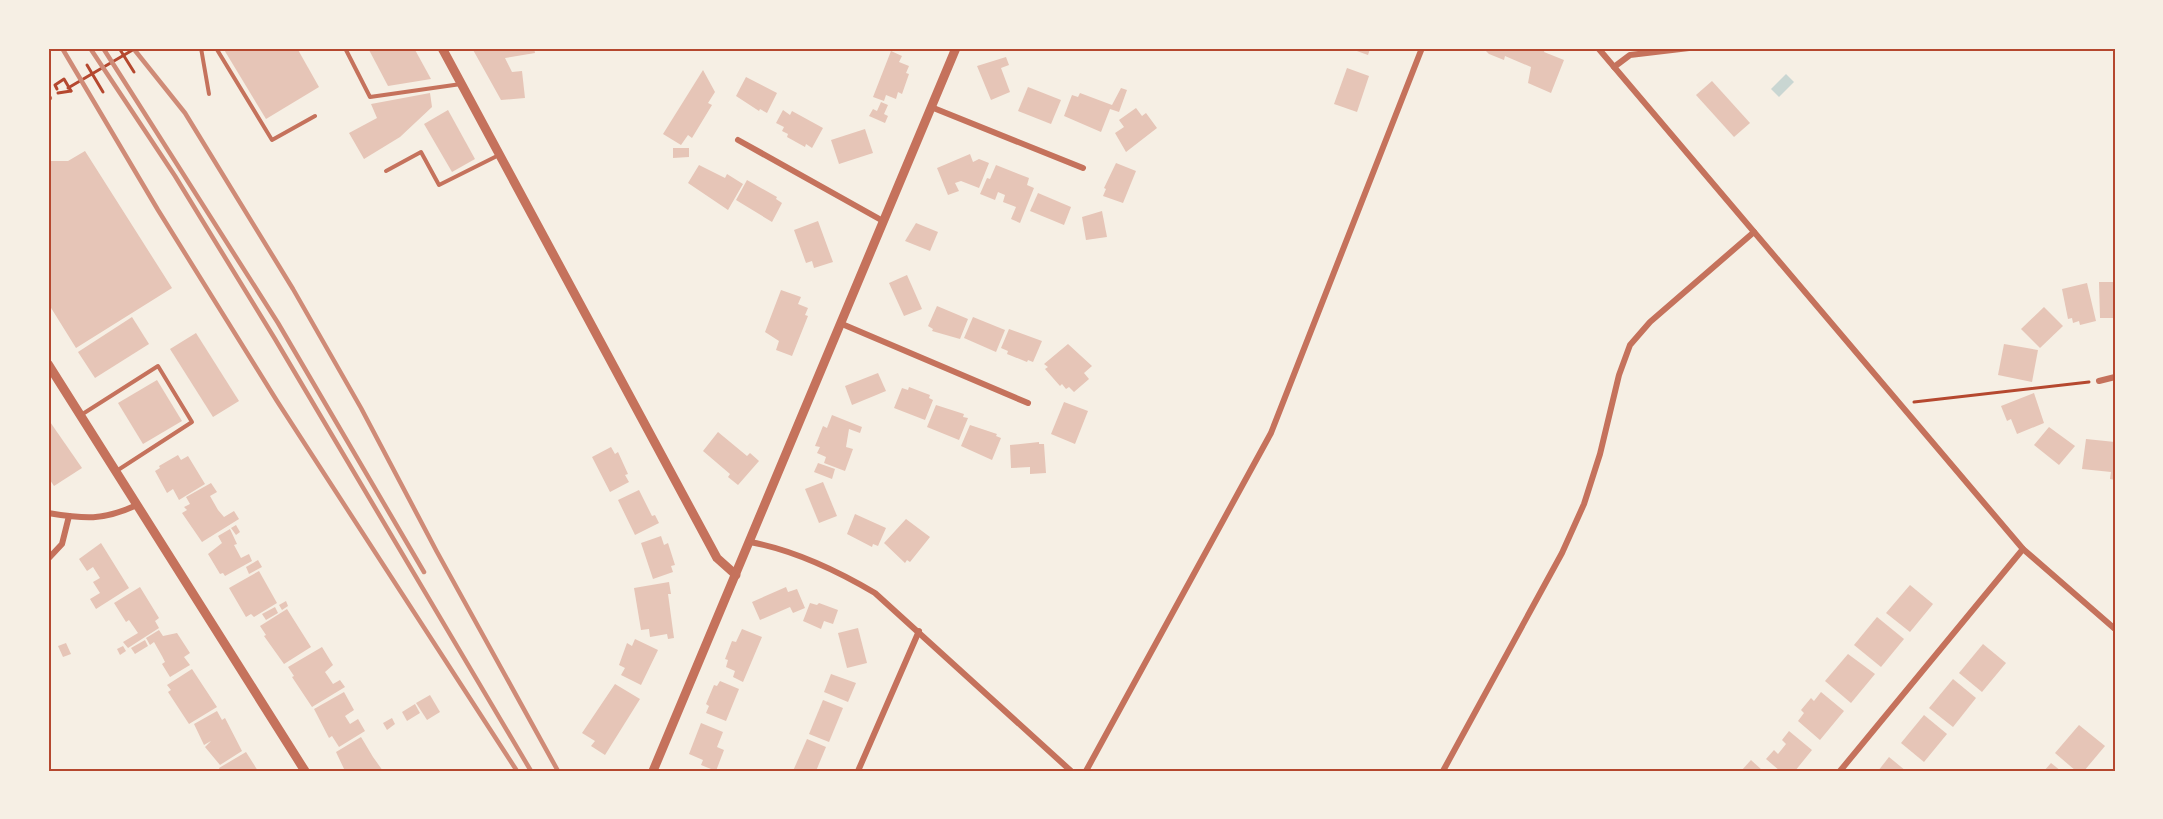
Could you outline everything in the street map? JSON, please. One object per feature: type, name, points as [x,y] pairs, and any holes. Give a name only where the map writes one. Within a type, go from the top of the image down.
[{"type":"street","points":[[442,48],[717,558],[736,574]]},
{"type":"street","points":[[653,771],[956,48]]},
{"type":"street","points":[[1086,771],[1271,433],[1422,48]]},
{"type":"street","points":[[1598,48],[2023,549],[2115,629]]},
{"type":"street","points":[[1614,67],[1630,55],[1689,48]]},
{"type":"street","points":[[931,107],[1083,168]]},
{"type":"street","points":[[738,140],[883,221]]},
{"type":"street","points":[[1443,771],[1562,553],[1584,504],[1600,454],[1618,375],[1630,345],[1650,322],[1754,232]]},
{"type":"street","points":[[842,324],[1028,403]]},
{"type":"street","points":[[48,364],[305,771]]},
{"type":"street","points":[[2099,381],[2115,377]]},
{"type":"street","points":[[48,513],[100,518],[137,504]]},
{"type":"street","points":[[48,559],[62,544],[69,516]]},
{"type":"street","points":[[750,542],[776,547],[850,578],[875,593],[920,631],[1071,771]]},
{"type":"street","points":[[1840,771],[2023,549]]},
{"type":"street","points":[[858,771],[920,631]]},
{"type":"lane","points":[[201,48],[209,94]]},
{"type":"lane","points":[[216,48],[272,140],[315,116]]},
{"type":"lane","points":[[345,48],[370,97],[462,84]]},
{"type":"lane","points":[[386,171],[421,152],[440,185],[500,155]]},
{"type":"lane","points":[[80,415],[158,366],[192,422],[115,472]]},
{"type":"path","points":[[119,48],[134,72]]},
{"type":"path","points":[[68,88],[136,48]]},
{"type":"path","points":[[87,65],[102,92]]},
{"type":"path","points":[[55,85],[64,79],[71,91],[59,93]]},
{"type":"path","points":[[1900,404],[2099,381]]},
{"type":"shaded area","points":[[1786,74],[1794,82],[1779,97],[1771,89]]},
{"type":"building","points":[[223,48],[297,48],[319,87],[266,119]]},
{"type":"building","points":[[368,48],[414,48],[431,79],[388,86]]},
{"type":"building","points":[[472,48],[534,48],[535,53],[505,58],[512,72],[522,71],[525,98],[501,100]]},
{"type":"building","points":[[1355,48],[1379,48],[1378,51],[1370,49],[1368,55],[1354,50]]},
{"type":"building","points":[[1483,48],[1542,48],[1545,49],[1544,52],[1564,60],[1551,93],[1528,83],[1531,67],[1505,56],[1504,60],[1489,54]]},
{"type":"building","points":[[891,51],[902,56],[899,62],[909,66],[906,73],[909,74],[902,94],[898,92],[896,99],[886,95],[884,101],[873,97]]},
{"type":"building","points":[[1006,57],[1009,65],[1001,68],[1010,92],[991,100],[977,66]]},
{"type":"building","points":[[1347,68],[1369,76],[1357,112],[1334,104]]},
{"type":"building","points":[[703,70],[715,92],[708,103],[712,105],[692,138],[688,135],[681,145],[663,134]]},
{"type":"building","points":[[746,77],[777,93],[767,113],[760,109],[759,111],[736,96]]},
{"type":"building","points":[[1712,81],[1750,123],[1734,137],[1696,95]]},
{"type":"building","points":[[1028,87],[1061,100],[1051,124],[1018,111]]},
{"type":"building","points":[[1121,88],[1127,90],[1119,112],[1110,109],[1101,132],[1064,116],[1072,95],[1078,97],[1080,93],[1112,105]]},
{"type":"building","points":[[430,93],[432,107],[400,137],[364,159],[349,133],[377,118],[371,104]]},
{"type":"building","points":[[881,102],[888,105],[884,114],[888,116],[885,123],[869,116],[873,109],[877,111]]},
{"type":"building","points":[[1136,108],[1142,116],[1146,113],[1157,128],[1126,152],[1115,133],[1124,127],[1119,120]]},
{"type":"building","points":[[448,110],[475,159],[452,172],[424,124]]},
{"type":"building","points":[[783,110],[790,115],[792,111],[823,128],[812,148],[806,144],[805,147],[787,137],[788,134],[782,131],[784,127],[776,123]]},
{"type":"building","points":[[865,129],[873,153],[839,164],[831,140]]},
{"type":"building","points":[[673,148],[689,148],[689,157],[673,158]]},
{"type":"building","points":[[85,151],[172,288],[76,348],[48,303],[48,161],[68,161]]},
{"type":"building","points":[[970,154],[973,162],[979,159],[989,163],[979,188],[961,181],[955,183],[959,191],[948,195],[937,168]]},
{"type":"building","points":[[1116,163],[1136,171],[1123,203],[1103,196],[1106,189],[1104,188]]},
{"type":"building","points":[[699,165],[725,178],[727,174],[743,184],[728,210],[688,183]]},
{"type":"building","points":[[996,165],[1029,178],[1027,185],[1034,188],[1020,223],[1011,219],[1016,207],[1003,202],[1005,195],[998,192],[995,200],[980,194]]},
{"type":"building","points":[[747,180],[777,197],[776,199],[782,203],[772,222],[736,200]]},
{"type":"building","points":[[1038,193],[1071,207],[1064,225],[1030,211]]},
{"type":"building","points":[[1102,211],[1107,237],[1086,240],[1082,217]]},
{"type":"building","points":[[818,221],[833,262],[814,268],[812,261],[806,263],[794,230]]},
{"type":"building","points":[[916,223],[938,232],[930,251],[905,241]]},
{"type":"building","points":[[907,275],[922,309],[904,316],[889,283]]},
{"type":"building","points":[[2099,282],[2115,282],[2115,318],[2100,318]]},
{"type":"building","points":[[2087,283],[2096,321],[2080,325],[2079,321],[2073,323],[2072,318],[2068,319],[2062,289]]},
{"type":"building","points":[[781,290],[801,297],[798,304],[808,308],[805,315],[808,316],[792,356],[776,350],[779,341],[765,332]]},
{"type":"building","points":[[937,306],[968,319],[960,339],[932,331],[933,329],[928,326]]},
{"type":"building","points":[[2044,307],[2063,326],[2040,348],[2021,329]]},
{"type":"building","points":[[132,317],[149,344],[95,378],[78,352]]},
{"type":"building","points":[[973,317],[1005,330],[996,352],[964,338]]},
{"type":"building","points":[[1009,329],[1042,341],[1033,362],[1007,354],[1008,351],[1001,348]]},
{"type":"building","points":[[196,333],[239,401],[213,417],[170,349]]},
{"type":"building","points":[[1068,344],[1092,366],[1084,373],[1089,379],[1074,392],[1069,387],[1066,389],[1062,384],[1060,386],[1045,369],[1048,367],[1044,364]]},
{"type":"building","points":[[2004,344],[2038,350],[2032,382],[1998,375]]},
{"type":"building","points":[[878,373],[886,391],[852,405],[845,386]]},
{"type":"building","points":[[157,380],[182,421],[143,444],[118,403]]},
{"type":"building","points":[[909,387],[930,395],[929,398],[933,400],[925,420],[894,408],[902,388],[908,390]]},
{"type":"building","points":[[2034,393],[2044,423],[2017,434],[2011,419],[2007,421],[2001,406]]},
{"type":"building","points":[[1064,402],[1088,411],[1075,444],[1051,434]]},
{"type":"building","points":[[936,405],[964,414],[963,417],[968,418],[959,440],[927,427]]},
{"type":"building","points":[[832,415],[862,427],[860,433],[849,429],[846,447],[853,449],[845,471],[824,463],[826,457],[817,453],[820,447],[815,446],[823,426],[827,428]]},
{"type":"building","points":[[48,419],[82,468],[54,486],[48,477]]},
{"type":"building","points":[[970,425],[997,434],[996,436],[1001,438],[992,460],[961,446]]},
{"type":"building","points":[[2049,427],[2075,446],[2059,465],[2034,445]]},
{"type":"building","points":[[718,432],[747,456],[750,453],[759,461],[738,485],[728,477],[730,474],[703,451]]},
{"type":"building","points":[[2086,439],[2115,442],[2115,480],[2110,479],[2111,472],[2082,469]]},
{"type":"building","points":[[1039,442],[1039,444],[1044,444],[1046,473],[1030,474],[1030,467],[1011,468],[1010,445]]},
{"type":"building","points":[[611,447],[615,454],[618,452],[628,474],[625,475],[629,482],[610,492],[592,457]]},
{"type":"building","points":[[178,455],[181,460],[188,456],[205,484],[179,500],[173,489],[167,493],[155,471],[160,468],[159,466]]},
{"type":"building","points":[[818,463],[835,469],[832,479],[814,472]]},
{"type":"building","points":[[823,482],[837,516],[819,523],[805,489]]},
{"type":"building","points":[[211,483],[217,492],[210,496],[218,510],[224,517],[234,511],[239,519],[202,542],[182,513],[187,510],[184,507],[190,504],[186,497]]},
{"type":"building","points":[[639,490],[652,516],[655,515],[659,523],[635,535],[618,500]]},
{"type":"building","points":[[855,514],[886,528],[878,546],[873,544],[872,547],[847,534]]},
{"type":"building","points":[[906,519],[930,537],[910,562],[907,560],[905,563],[884,543]]},
{"type":"building","points":[[236,525],[240,532],[236,535],[231,528]]},
{"type":"building","points":[[230,529],[237,544],[234,545],[241,558],[249,554],[252,561],[225,576],[223,573],[220,574],[208,554],[222,543],[218,536]]},
{"type":"building","points":[[661,536],[664,545],[668,543],[675,565],[671,566],[673,572],[653,579],[641,543]]},
{"type":"building","points":[[101,543],[129,588],[96,609],[90,599],[100,593],[93,582],[100,578],[93,567],[87,571],[79,559]]},
{"type":"building","points":[[258,560],[262,567],[249,574],[246,567]]},
{"type":"building","points":[[259,571],[277,603],[254,617],[251,614],[246,617],[229,588]]},
{"type":"building","points":[[669,582],[671,594],[668,594],[674,638],[668,639],[667,634],[650,637],[649,629],[641,630],[634,588]]},
{"type":"building","points":[[1910,585],[1933,604],[1910,632],[1886,613]]},
{"type":"building","points":[[140,587],[159,618],[155,621],[159,628],[128,648],[123,642],[138,633],[129,620],[126,622],[114,603]]},
{"type":"building","points":[[786,587],[788,592],[797,589],[805,608],[793,613],[790,607],[760,620],[752,602]]},
{"type":"building","points":[[286,601],[288,606],[282,610],[279,605]]},
{"type":"building","points":[[810,603],[817,605],[819,603],[838,610],[833,624],[824,621],[821,629],[803,621]]},
{"type":"building","points":[[275,607],[278,613],[266,620],[262,614]]},
{"type":"building","points":[[287,609],[311,647],[284,664],[264,636],[266,635],[260,626]]},
{"type":"building","points":[[1877,617],[1904,639],[1881,667],[1854,645]]},
{"type":"building","points":[[858,628],[867,663],[847,668],[838,633]]},
{"type":"building","points":[[742,629],[762,637],[743,682],[733,677],[735,671],[726,667],[728,660],[725,659],[732,641],[736,642]]},
{"type":"building","points":[[159,630],[163,636],[177,633],[190,653],[184,657],[190,665],[170,677],[162,664],[165,662],[154,642],[150,645],[146,638]]},
{"type":"building","points":[[635,639],[658,650],[641,685],[621,675],[625,668],[619,665],[627,643],[632,646]]},
{"type":"building","points":[[145,640],[148,646],[135,654],[131,648]]},
{"type":"building","points":[[66,643],[71,654],[63,657],[58,646]]},
{"type":"building","points":[[1983,644],[2006,663],[1982,692],[1959,673]]},
{"type":"building","points":[[123,646],[126,651],[120,655],[117,649]]},
{"type":"building","points":[[322,647],[333,665],[325,672],[333,684],[340,680],[345,687],[312,707],[288,667]]},
{"type":"building","points":[[1848,654],[1875,674],[1851,703],[1825,681]]},
{"type":"building","points":[[192,669],[217,707],[189,724],[168,692],[171,690],[167,685]]},
{"type":"building","points":[[831,674],[856,683],[848,702],[824,692]]},
{"type":"building","points":[[1953,679],[1976,698],[1953,727],[1929,708]]},
{"type":"building","points":[[720,681],[739,689],[726,721],[706,713],[709,706],[706,704],[714,685],[717,686]]},
{"type":"building","points":[[615,684],[640,699],[605,755],[591,746],[595,741],[582,733]]},
{"type":"building","points":[[344,692],[354,710],[345,716],[350,724],[358,719],[365,731],[339,747],[332,736],[329,738],[314,709]]},
{"type":"building","points":[[1821,692],[1844,711],[1820,740],[1798,721],[1804,713],[1801,710],[1811,698],[1814,701]]},
{"type":"building","points":[[430,695],[440,712],[427,720],[416,703]]},
{"type":"building","points":[[823,700],[843,708],[829,742],[809,734]]},
{"type":"building","points":[[415,704],[420,713],[407,721],[402,712]]},
{"type":"building","points":[[217,711],[222,720],[225,718],[242,751],[220,765],[205,747],[211,741],[204,745],[194,724]]},
{"type":"building","points":[[1924,715],[1947,734],[1924,762],[1901,743]]},
{"type":"building","points":[[392,718],[395,724],[387,730],[383,723]]},
{"type":"building","points":[[701,723],[723,732],[717,747],[724,750],[716,771],[701,765],[703,760],[689,754]]},
{"type":"building","points":[[2079,725],[2105,746],[2084,771],[2076,771],[2055,753]]},
{"type":"building","points":[[1789,731],[1812,750],[1795,771],[1780,771],[1766,759],[1774,750],[1778,754],[1786,744],[1782,740]]},
{"type":"building","points":[[361,737],[383,771],[345,771],[336,752]]},
{"type":"building","points":[[807,739],[826,747],[816,771],[793,771]]},
{"type":"building","points":[[246,752],[258,771],[220,771],[219,768]]},
{"type":"building","points":[[1889,757],[1906,771],[1878,771]]},
{"type":"building","points":[[1751,760],[1763,771],[1741,771]]},
{"type":"building","points":[[2051,763],[2061,771],[2044,771]]},
{"type":"railway","points":[[62,48],[158,210],[277,401],[517,771]]},
{"type":"railway","points":[[90,48],[175,176],[275,339],[531,771]]},
{"type":"railway","points":[[103,48],[278,323],[424,572]]},
{"type":"railway","points":[[133,48],[185,113],[293,289],[361,408],[437,552],[558,771]]}]
